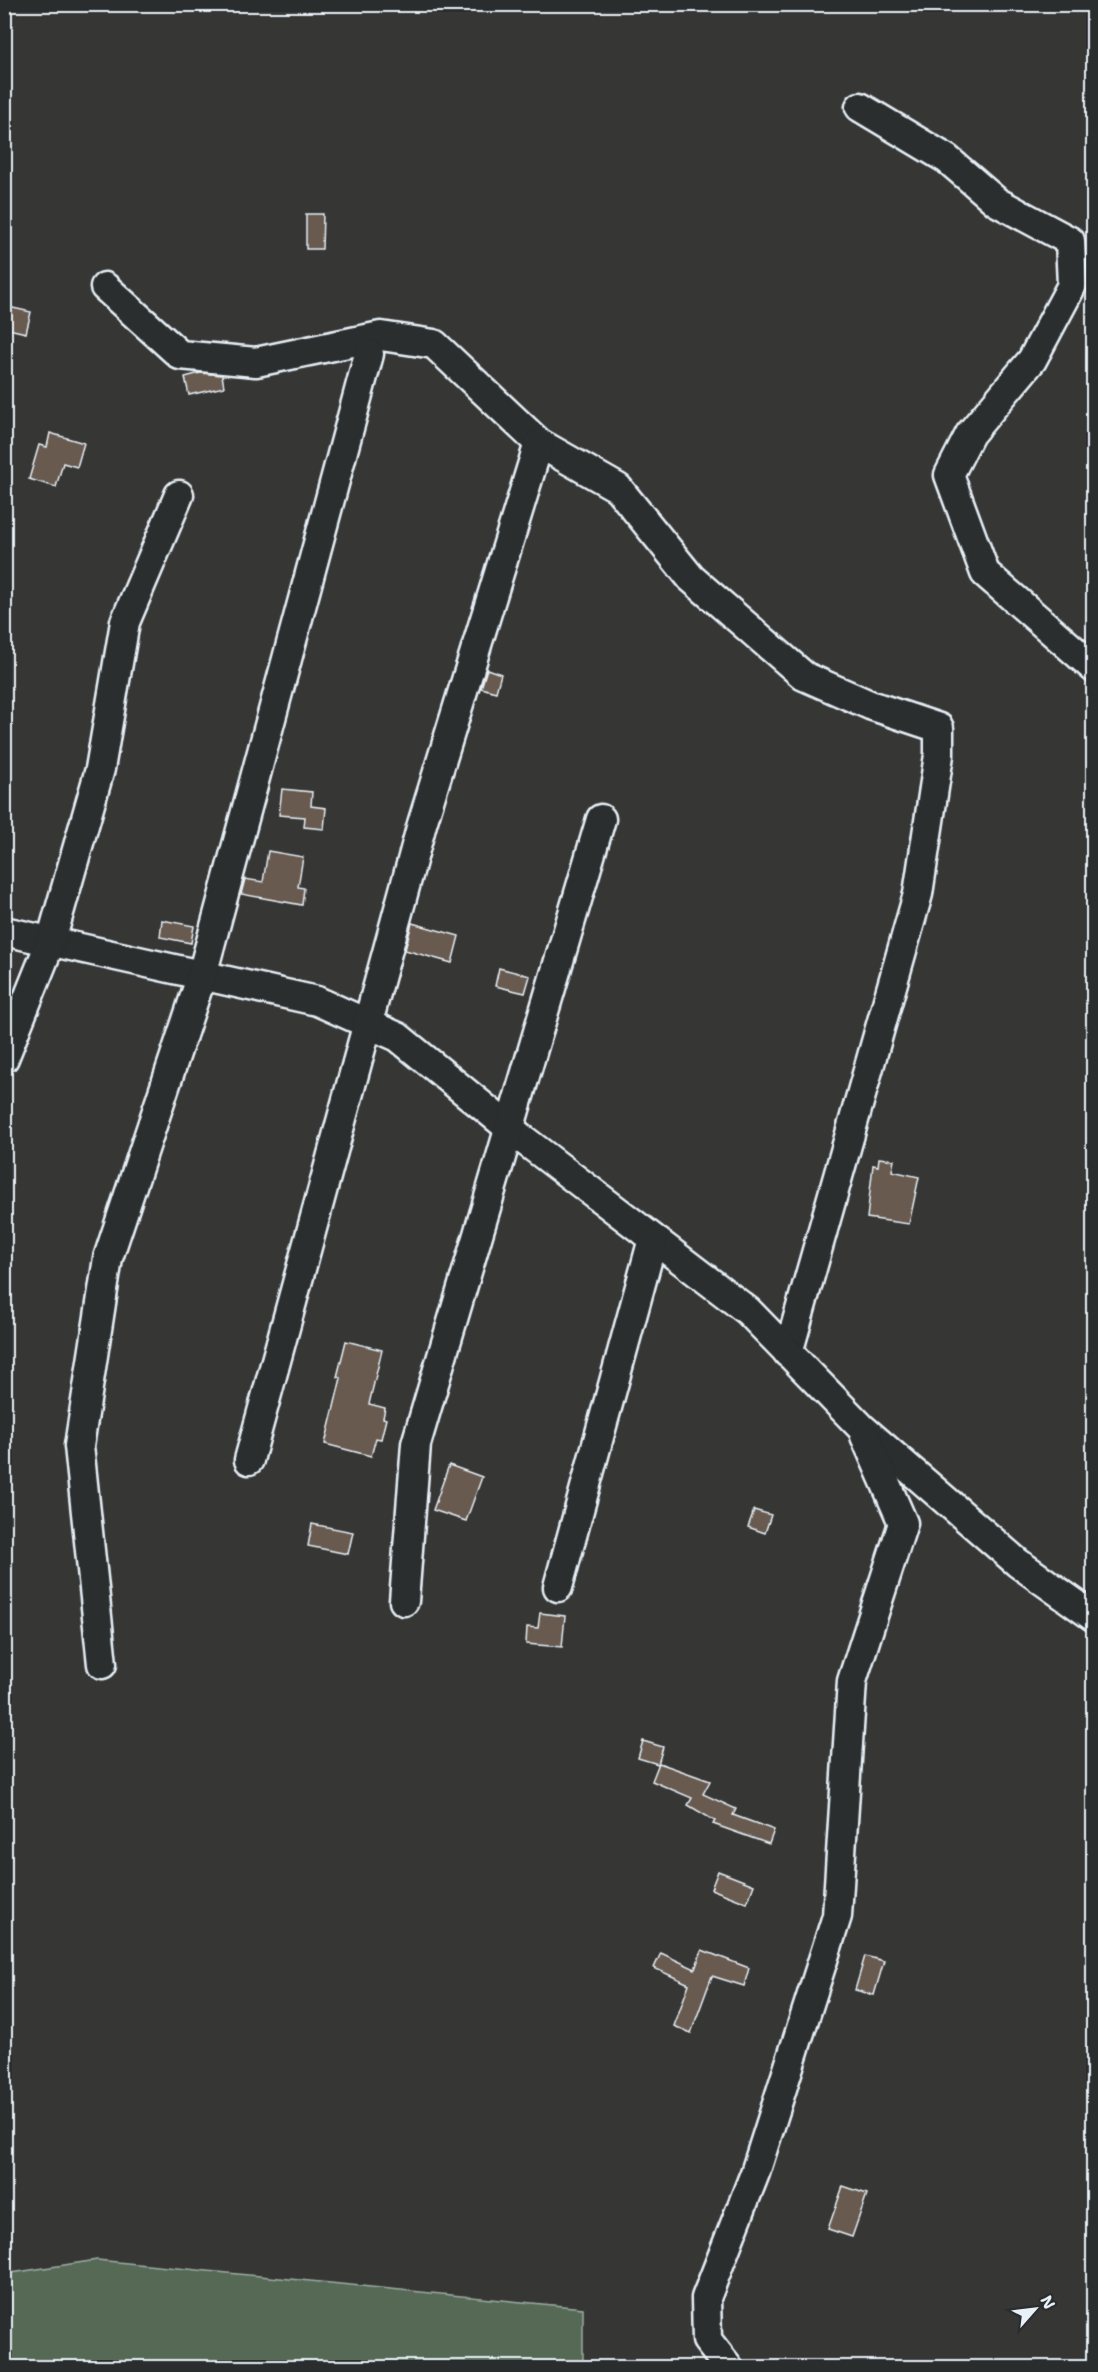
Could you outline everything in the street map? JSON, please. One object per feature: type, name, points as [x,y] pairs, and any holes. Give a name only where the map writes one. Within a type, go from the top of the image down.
[{"type":"street","points":[[860,107],[947,159],[997,202],[1082,236],[1072,285],[1032,360],[970,434],[949,475],[985,573],[1094,668]]},
{"type":"street","points":[[105,287],[180,355],[256,362],[381,336],[434,344],[539,443],[618,488],[692,578],[804,676],[870,705],[939,728],[939,755],[918,894],[788,1353]]},
{"type":"street","points":[[102,1664],[79,1446],[108,1258],[202,975],[369,354]]},
{"type":"street","points":[[249,1460],[422,824],[539,443]]},
{"type":"street","points":[[4,1058],[51,941],[100,769],[125,622],[179,495]]},
{"type":"street","points":[[404,1601],[416,1444],[601,819]]},
{"type":"street","points":[[4,930],[317,1001],[398,1037],[511,1129],[748,1311],[862,1428],[1018,1563],[1094,1617]]},
{"type":"street","points":[[558,1587],[653,1239]]},
{"type":"street","points":[[729,2367],[707,2340],[706,2298],[755,2173],[837,1916],[852,1681],[903,1523],[862,1428]]},
{"type":"green space","points":[[97,2260],[583,2308],[583,2367],[5,2367],[5,2274]]},
{"type":"building","points":[[306,214],[323,214],[322,249],[306,249]]},
{"type":"building","points":[[4,306],[31,312],[26,333],[4,328]]},
{"type":"building","points":[[200,373],[222,375],[224,387],[189,395],[185,377]]},
{"type":"building","points":[[50,433],[84,443],[77,467],[63,463],[56,487],[29,479],[39,445],[47,447]]},
{"type":"building","points":[[487,669],[501,674],[496,692],[481,688]]},
{"type":"building","points":[[282,789],[312,792],[311,806],[326,808],[324,829],[304,827],[305,817],[279,815]]},
{"type":"building","points":[[268,851],[303,857],[298,887],[304,888],[302,905],[241,894],[245,879],[263,882]]},
{"type":"building","points":[[162,920],[194,926],[191,943],[160,937]]},
{"type":"building","points":[[412,923],[459,936],[452,963],[405,950]]},
{"type":"building","points":[[499,968],[530,976],[525,993],[495,986]]},
{"type":"building","points":[[879,1158],[894,1160],[892,1171],[919,1177],[909,1224],[867,1218],[873,1165],[878,1166]]},
{"type":"building","points":[[346,1341],[382,1350],[369,1404],[385,1408],[383,1418],[386,1419],[381,1439],[376,1438],[371,1456],[325,1444],[341,1378],[337,1377]]},
{"type":"building","points":[[449,1465],[482,1477],[466,1521],[433,1510]]},
{"type":"building","points":[[754,1510],[771,1515],[765,1533],[748,1527]]},
{"type":"building","points":[[312,1524],[353,1532],[348,1554],[308,1546]]},
{"type":"building","points":[[540,1613],[565,1616],[562,1647],[526,1644],[527,1627],[538,1628]]},
{"type":"building","points":[[643,1741],[663,1747],[658,1764],[638,1758]]},
{"type":"building","points":[[659,1763],[710,1781],[703,1794],[736,1809],[733,1815],[774,1830],[769,1844],[713,1824],[715,1821],[688,1805],[692,1798],[652,1781]]},
{"type":"building","points":[[718,1871],[754,1885],[747,1903],[711,1889]]},
{"type":"building","points":[[702,1950],[749,1968],[744,1986],[712,1976],[691,2033],[674,2026],[689,1984],[654,1968],[661,1953],[695,1969]]},
{"type":"building","points":[[865,1956],[884,1961],[874,1995],[855,1990]]},
{"type":"building","points":[[843,2186],[867,2194],[852,2237],[828,2229]]}]
